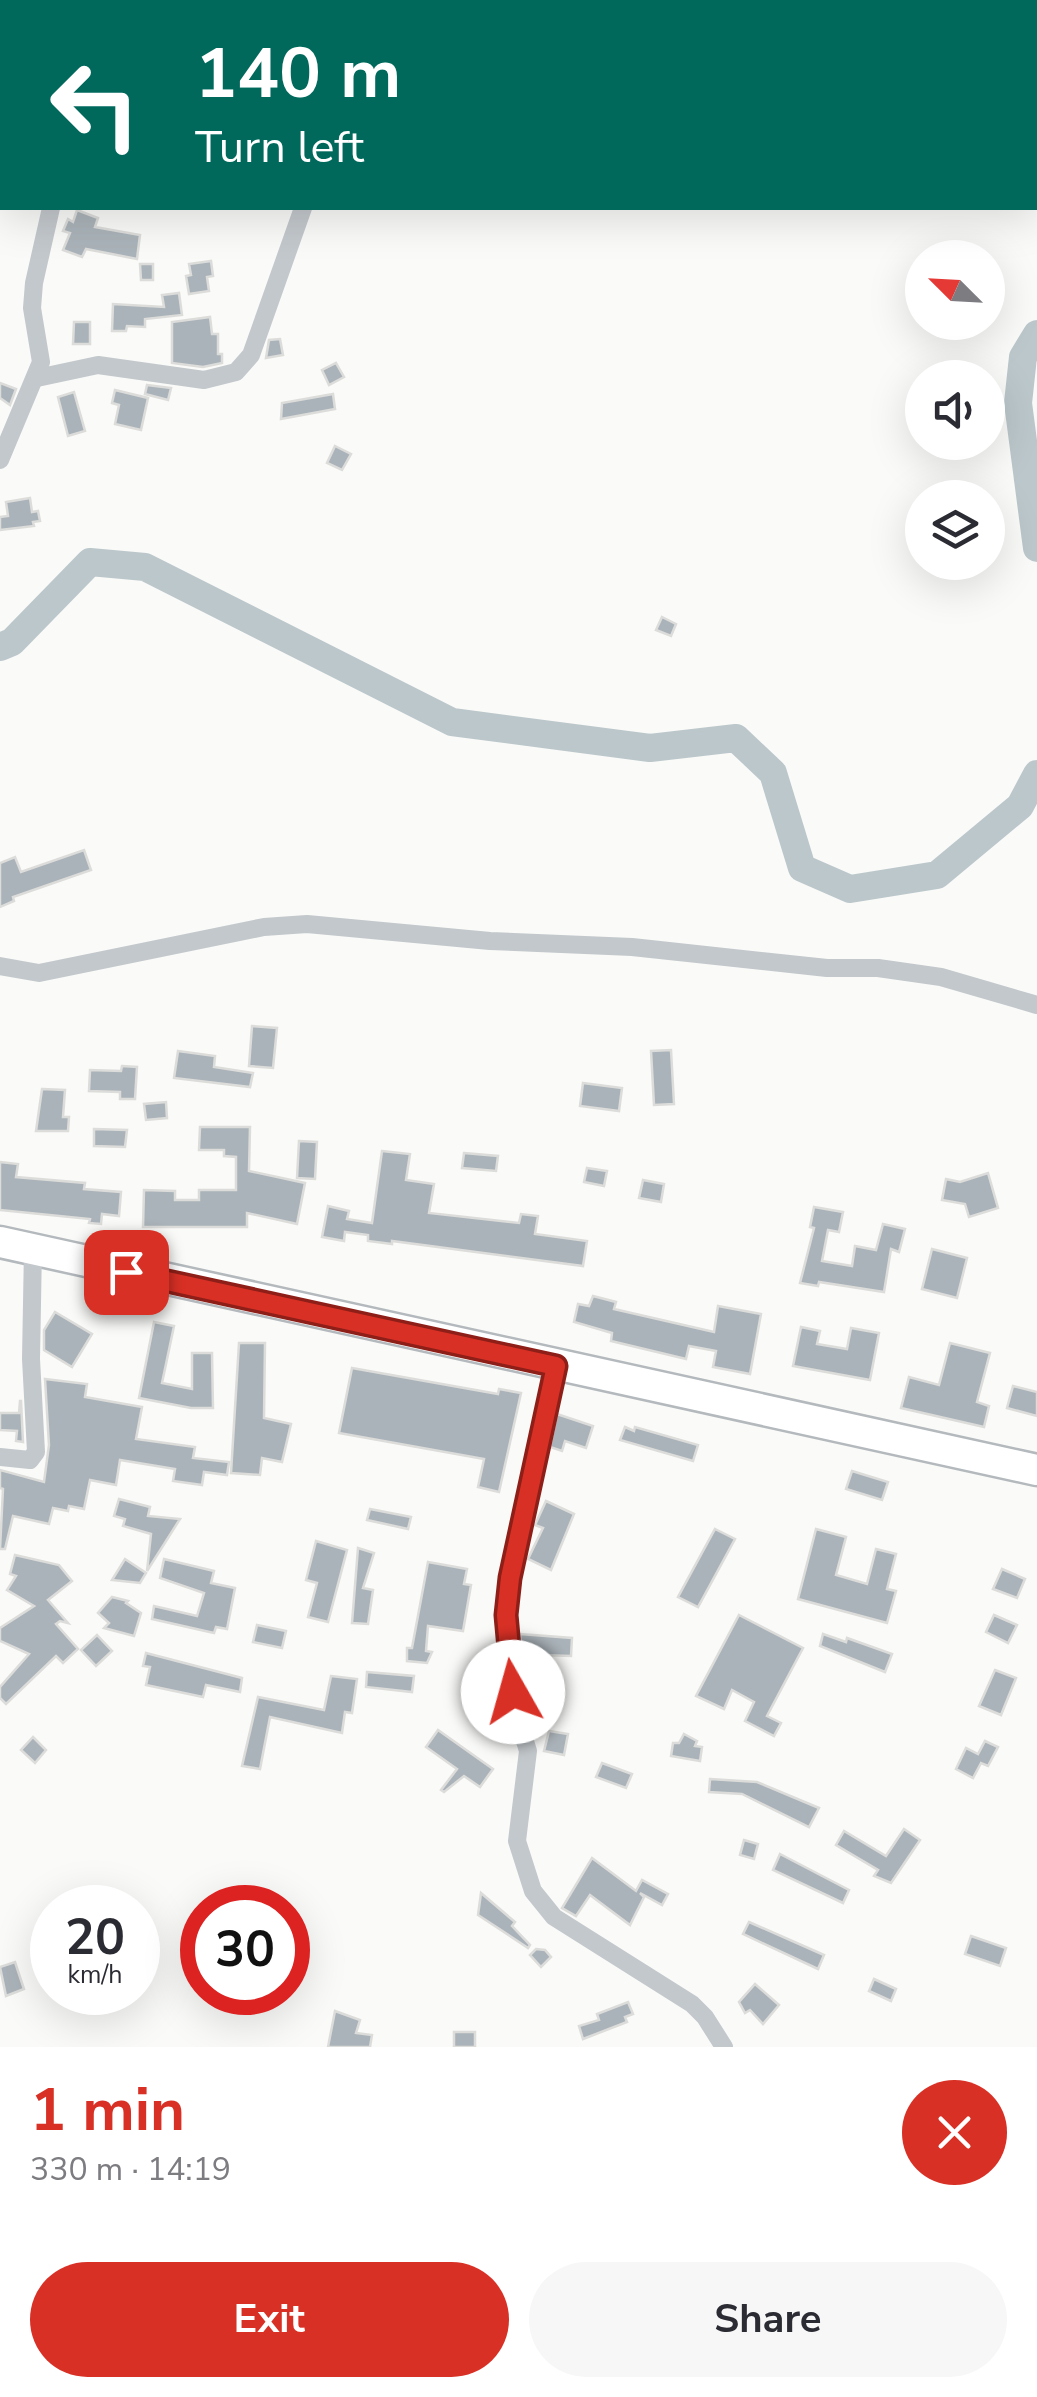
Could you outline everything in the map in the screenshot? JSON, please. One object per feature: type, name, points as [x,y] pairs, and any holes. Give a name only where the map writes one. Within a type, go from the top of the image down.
[{"type":"highway","points":[[0,1242],[1037,1470]]},
{"type":"street","points":[[0,460],[37,378],[42,348],[32,308],[50,210]]},
{"type":"street","points":[[37,378],[98,365],[204,380],[236,372],[251,355],[302,210]]},
{"type":"street","points":[[0,966],[39,973],[55,971],[264,927],[308,924],[490,941],[632,947],[827,968],[878,968],[940,978],[1037,1005]]},
{"type":"street","points":[[0,1456],[30,1460],[36,1452],[31,1359],[33,1248]]},
{"type":"street","points":[[556,1366],[532,1466],[506,1615],[514,1705],[528,1751],[517,1833],[520,1854],[533,1891],[554,1917],[692,2004],[724,2047]]},
{"type":"building","points":[[77,210],[98,218],[95,227],[140,235],[137,259],[86,249],[82,257],[63,250],[70,233],[63,231],[68,219],[73,222]]},
{"type":"building","points":[[211,261],[209,291],[189,294],[189,264]]},
{"type":"building","points":[[140,264],[153,264],[153,280],[141,280]]},
{"type":"building","points":[[179,293],[182,315],[145,319],[145,327],[127,326],[126,331],[112,331],[113,304],[164,307],[162,295]]},
{"type":"building","points":[[210,317],[212,334],[218,334],[222,363],[203,367],[172,363],[172,322]]},
{"type":"building","points":[[74,322],[90,322],[90,344],[73,344]]},
{"type":"building","points":[[280,339],[283,355],[266,358],[269,340]]},
{"type":"building","points":[[336,363],[344,377],[329,385],[322,370]]},
{"type":"building","points":[[0,383],[16,389],[10,405],[0,398]]},
{"type":"building","points":[[147,385],[171,388],[168,400],[145,394]]},
{"type":"building","points":[[115,390],[148,398],[141,430],[115,424],[119,405],[112,403]]},
{"type":"building","points":[[74,392],[85,431],[68,436],[58,397]]},
{"type":"building","points":[[333,394],[335,409],[281,419],[282,403]]},
{"type":"building","points":[[335,446],[351,454],[342,470],[327,463]]},
{"type":"building","points":[[30,498],[32,512],[38,511],[40,521],[33,522],[34,526],[0,530],[0,517],[8,516],[6,502]]},
{"type":"building","points":[[662,617],[676,624],[671,636],[656,630]]},
{"type":"building","points":[[84,850],[91,870],[13,897],[14,901],[0,907],[0,863],[15,857],[21,872]]},
{"type":"building","points":[[252,1026],[277,1028],[273,1068],[249,1066]]},
{"type":"building","points":[[671,1050],[674,1104],[654,1105],[651,1051]]},
{"type":"building","points":[[178,1051],[215,1056],[214,1067],[253,1073],[250,1087],[174,1078]]},
{"type":"building","points":[[122,1066],[137,1067],[135,1099],[120,1099],[120,1092],[89,1091],[90,1070],[121,1071]]},
{"type":"building","points":[[583,1083],[622,1088],[619,1111],[580,1106]]},
{"type":"building","points":[[42,1089],[65,1090],[63,1117],[69,1117],[68,1131],[36,1131]]},
{"type":"building","points":[[166,1102],[167,1118],[146,1120],[144,1104]]},
{"type":"building","points":[[200,1127],[250,1127],[249,1171],[305,1183],[297,1224],[247,1213],[247,1227],[143,1227],[144,1190],[175,1191],[175,1200],[199,1200],[199,1190],[236,1190],[236,1157],[224,1156],[224,1150],[199,1150]]},
{"type":"building","points":[[94,1129],[127,1130],[125,1147],[94,1146]]},
{"type":"building","points":[[299,1141],[317,1142],[315,1179],[297,1178]]},
{"type":"building","points":[[382,1151],[410,1154],[406,1180],[434,1184],[429,1213],[519,1223],[521,1214],[538,1216],[535,1234],[587,1241],[583,1266],[368,1241],[368,1235],[345,1232],[344,1241],[322,1237],[328,1206],[349,1211],[347,1219],[372,1223]]},
{"type":"building","points":[[464,1153],[498,1156],[496,1171],[462,1168]]},
{"type":"building","points":[[0,1162],[18,1164],[16,1177],[85,1183],[84,1189],[121,1192],[119,1216],[102,1214],[101,1224],[89,1223],[90,1219],[0,1210]]},
{"type":"building","points":[[587,1168],[607,1171],[604,1186],[584,1182]]},
{"type":"building","points":[[988,1173],[998,1208],[969,1217],[965,1204],[942,1200],[946,1179],[960,1182]]},
{"type":"building","points":[[643,1180],[664,1184],[661,1202],[639,1198]]},
{"type":"building","points":[[814,1207],[843,1212],[839,1232],[828,1230],[822,1261],[852,1266],[855,1246],[876,1250],[883,1224],[905,1229],[899,1252],[891,1249],[884,1292],[819,1282],[818,1286],[800,1283],[814,1228],[810,1227]]},
{"type":"building","points":[[932,1249],[967,1258],[957,1298],[922,1289]]},
{"type":"building","points":[[593,1296],[616,1302],[614,1309],[714,1332],[718,1306],[761,1314],[750,1374],[713,1367],[716,1351],[689,1346],[686,1359],[611,1341],[612,1333],[574,1322],[578,1304],[589,1306]]},
{"type":"building","points":[[55,1312],[92,1334],[72,1367],[44,1350],[44,1330]]},
{"type":"building","points":[[154,1322],[174,1326],[162,1383],[192,1389],[192,1353],[212,1353],[213,1408],[139,1398]]},
{"type":"building","points":[[801,1327],[820,1331],[817,1344],[847,1349],[851,1328],[879,1333],[870,1380],[793,1366]]},
{"type":"building","points":[[239,1343],[265,1343],[264,1418],[291,1424],[282,1462],[262,1458],[260,1475],[231,1473]]},
{"type":"building","points":[[950,1343],[990,1353],[977,1402],[989,1406],[984,1427],[901,1408],[909,1377],[939,1385]]},
{"type":"building","points":[[352,1368],[498,1394],[499,1389],[521,1393],[499,1492],[478,1487],[484,1459],[339,1433]]},
{"type":"building","points":[[45,1379],[87,1384],[85,1397],[142,1407],[136,1439],[195,1447],[193,1458],[229,1462],[227,1475],[204,1472],[202,1485],[173,1481],[175,1469],[120,1460],[116,1485],[90,1480],[84,1509],[53,1508],[49,1524],[13,1516],[5,1549],[0,1549],[0,1470],[44,1482],[49,1445]]},
{"type":"building","points":[[1013,1386],[1037,1392],[1037,1416],[1007,1408]]},
{"type":"building","points":[[20,1401],[23,1442],[16,1441],[17,1431],[0,1430],[0,1413],[19,1413]]},
{"type":"building","points":[[557,1414],[593,1426],[586,1448],[565,1441],[562,1451],[550,1447]]},
{"type":"building","points":[[625,1427],[698,1445],[693,1461],[620,1440]]},
{"type":"building","points":[[852,1471],[888,1482],[882,1500],[846,1489]]},
{"type":"building","points":[[119,1499],[150,1507],[148,1516],[180,1519],[147,1571],[151,1534],[123,1526],[125,1519],[114,1516]]},
{"type":"building","points":[[546,1501],[574,1514],[551,1570],[528,1559],[543,1528],[535,1525]]},
{"type":"building","points":[[370,1509],[411,1517],[408,1529],[367,1520]]},
{"type":"building","points":[[715,1529],[735,1539],[698,1607],[678,1597]]},
{"type":"building","points":[[816,1529],[846,1537],[836,1575],[867,1584],[876,1549],[896,1554],[887,1589],[896,1591],[887,1623],[798,1599]]},
{"type":"building","points":[[316,1541],[347,1550],[328,1622],[308,1617],[317,1583],[306,1580]]},
{"type":"building","points":[[358,1548],[374,1553],[363,1588],[373,1590],[368,1624],[352,1623]]},
{"type":"building","points":[[15,1555],[59,1565],[72,1581],[48,1600],[68,1623],[56,1624],[78,1649],[63,1663],[56,1656],[6,1704],[0,1698],[0,1687],[29,1654],[0,1641],[0,1628],[34,1606],[7,1590],[16,1576],[10,1574]]},
{"type":"building","points":[[125,1559],[146,1573],[140,1583],[112,1580]]},
{"type":"building","points":[[164,1559],[214,1571],[211,1583],[235,1588],[227,1629],[216,1627],[214,1633],[152,1619],[154,1606],[197,1616],[204,1593],[160,1578]]},
{"type":"building","points":[[428,1562],[467,1569],[464,1584],[471,1585],[463,1631],[428,1626],[426,1651],[432,1652],[427,1663],[407,1661],[407,1648],[412,1648]]},
{"type":"building","points":[[1002,1569],[1025,1579],[1017,1598],[993,1589]]},
{"type":"building","points":[[112,1597],[128,1601],[141,1613],[134,1636],[104,1628],[109,1623],[98,1613]]},
{"type":"building","points":[[739,1615],[803,1648],[767,1716],[781,1723],[774,1736],[745,1721],[754,1702],[732,1690],[724,1709],[696,1696]]},
{"type":"building","points":[[994,1615],[1017,1625],[1008,1643],[986,1632]]},
{"type":"building","points":[[257,1625],[286,1631],[282,1648],[253,1642]]},
{"type":"building","points":[[520,1634],[572,1638],[571,1656],[540,1655],[539,1660],[522,1660]]},
{"type":"building","points":[[823,1634],[892,1654],[885,1672],[820,1646]]},
{"type":"building","points":[[97,1635],[112,1651],[96,1666],[81,1650]]},
{"type":"building","points":[[146,1653],[242,1678],[240,1692],[206,1685],[203,1697],[146,1685],[150,1667],[143,1666]]},
{"type":"building","points":[[995,1670],[1016,1678],[1001,1715],[979,1706]]},
{"type":"building","points":[[367,1672],[414,1676],[412,1692],[366,1687]]},
{"type":"building","points":[[331,1676],[357,1679],[352,1713],[345,1712],[342,1733],[270,1717],[260,1769],[242,1766],[258,1697],[324,1710]]},
{"type":"building","points":[[526,1694],[546,1699],[541,1716],[530,1713]]},
{"type":"building","points":[[438,1730],[493,1769],[480,1787],[464,1776],[444,1792],[441,1790],[457,1769],[426,1747]]},
{"type":"building","points":[[549,1731],[568,1734],[564,1755],[544,1751]]},
{"type":"building","points":[[684,1734],[697,1741],[695,1746],[702,1747],[700,1761],[671,1756],[673,1743],[679,1743]]},
{"type":"building","points":[[33,1737],[46,1750],[35,1763],[21,1750]]},
{"type":"building","points":[[985,1741],[998,1747],[988,1766],[981,1763],[973,1778],[956,1769],[966,1748],[978,1754]]},
{"type":"building","points":[[602,1763],[632,1774],[626,1788],[596,1777]]},
{"type":"building","points":[[710,1779],[757,1782],[819,1808],[809,1827],[742,1794],[709,1792]]},
{"type":"building","points":[[904,1829],[920,1840],[891,1883],[874,1876],[878,1870],[836,1845],[844,1831],[886,1856]]},
{"type":"building","points":[[744,1840],[758,1844],[754,1859],[740,1855]]},
{"type":"building","points":[[780,1854],[849,1890],[843,1903],[773,1870]]},
{"type":"building","points":[[592,1858],[636,1891],[642,1880],[668,1894],[662,1905],[640,1893],[644,1897],[630,1925],[590,1895],[576,1916],[562,1908]]},
{"type":"building","points":[[481,1893],[515,1922],[512,1926],[530,1945],[528,1948],[478,1915]]},
{"type":"building","points":[[749,1922],[824,1955],[818,1969],[743,1934]]},
{"type":"building","points":[[971,1936],[1006,1948],[1000,1966],[965,1954]]},
{"type":"building","points":[[536,1949],[545,1950],[551,1957],[541,1967],[530,1955]]},
{"type":"building","points":[[15,1962],[24,1989],[6,1996],[0,1967]]},
{"type":"building","points":[[874,1979],[896,1989],[891,2001],[869,1991]]},
{"type":"building","points":[[755,1984],[779,2005],[763,2024],[750,2010],[745,2013],[739,2002]]},
{"type":"building","points":[[628,2002],[633,2014],[625,2017],[627,2022],[583,2039],[579,2026],[599,2020],[597,2014]]},
{"type":"building","points":[[335,2011],[360,2020],[356,2033],[372,2035],[370,2047],[328,2047]]},
{"type":"building","points":[[454,2032],[475,2032],[475,2047],[454,2047]]},
{"type":"waterway","points":[[1037,334],[1023,357],[1018,403],[1037,548]]},
{"type":"waterway","points":[[0,647],[12,642],[90,562],[145,567],[452,722],[650,748],[736,738],[773,773],[802,868],[850,889],[937,875],[1020,806],[1037,774]]},
{"type":"route","points":[[126,1272],[556,1366],[510,1578],[506,1615],[513,1692]]}]
